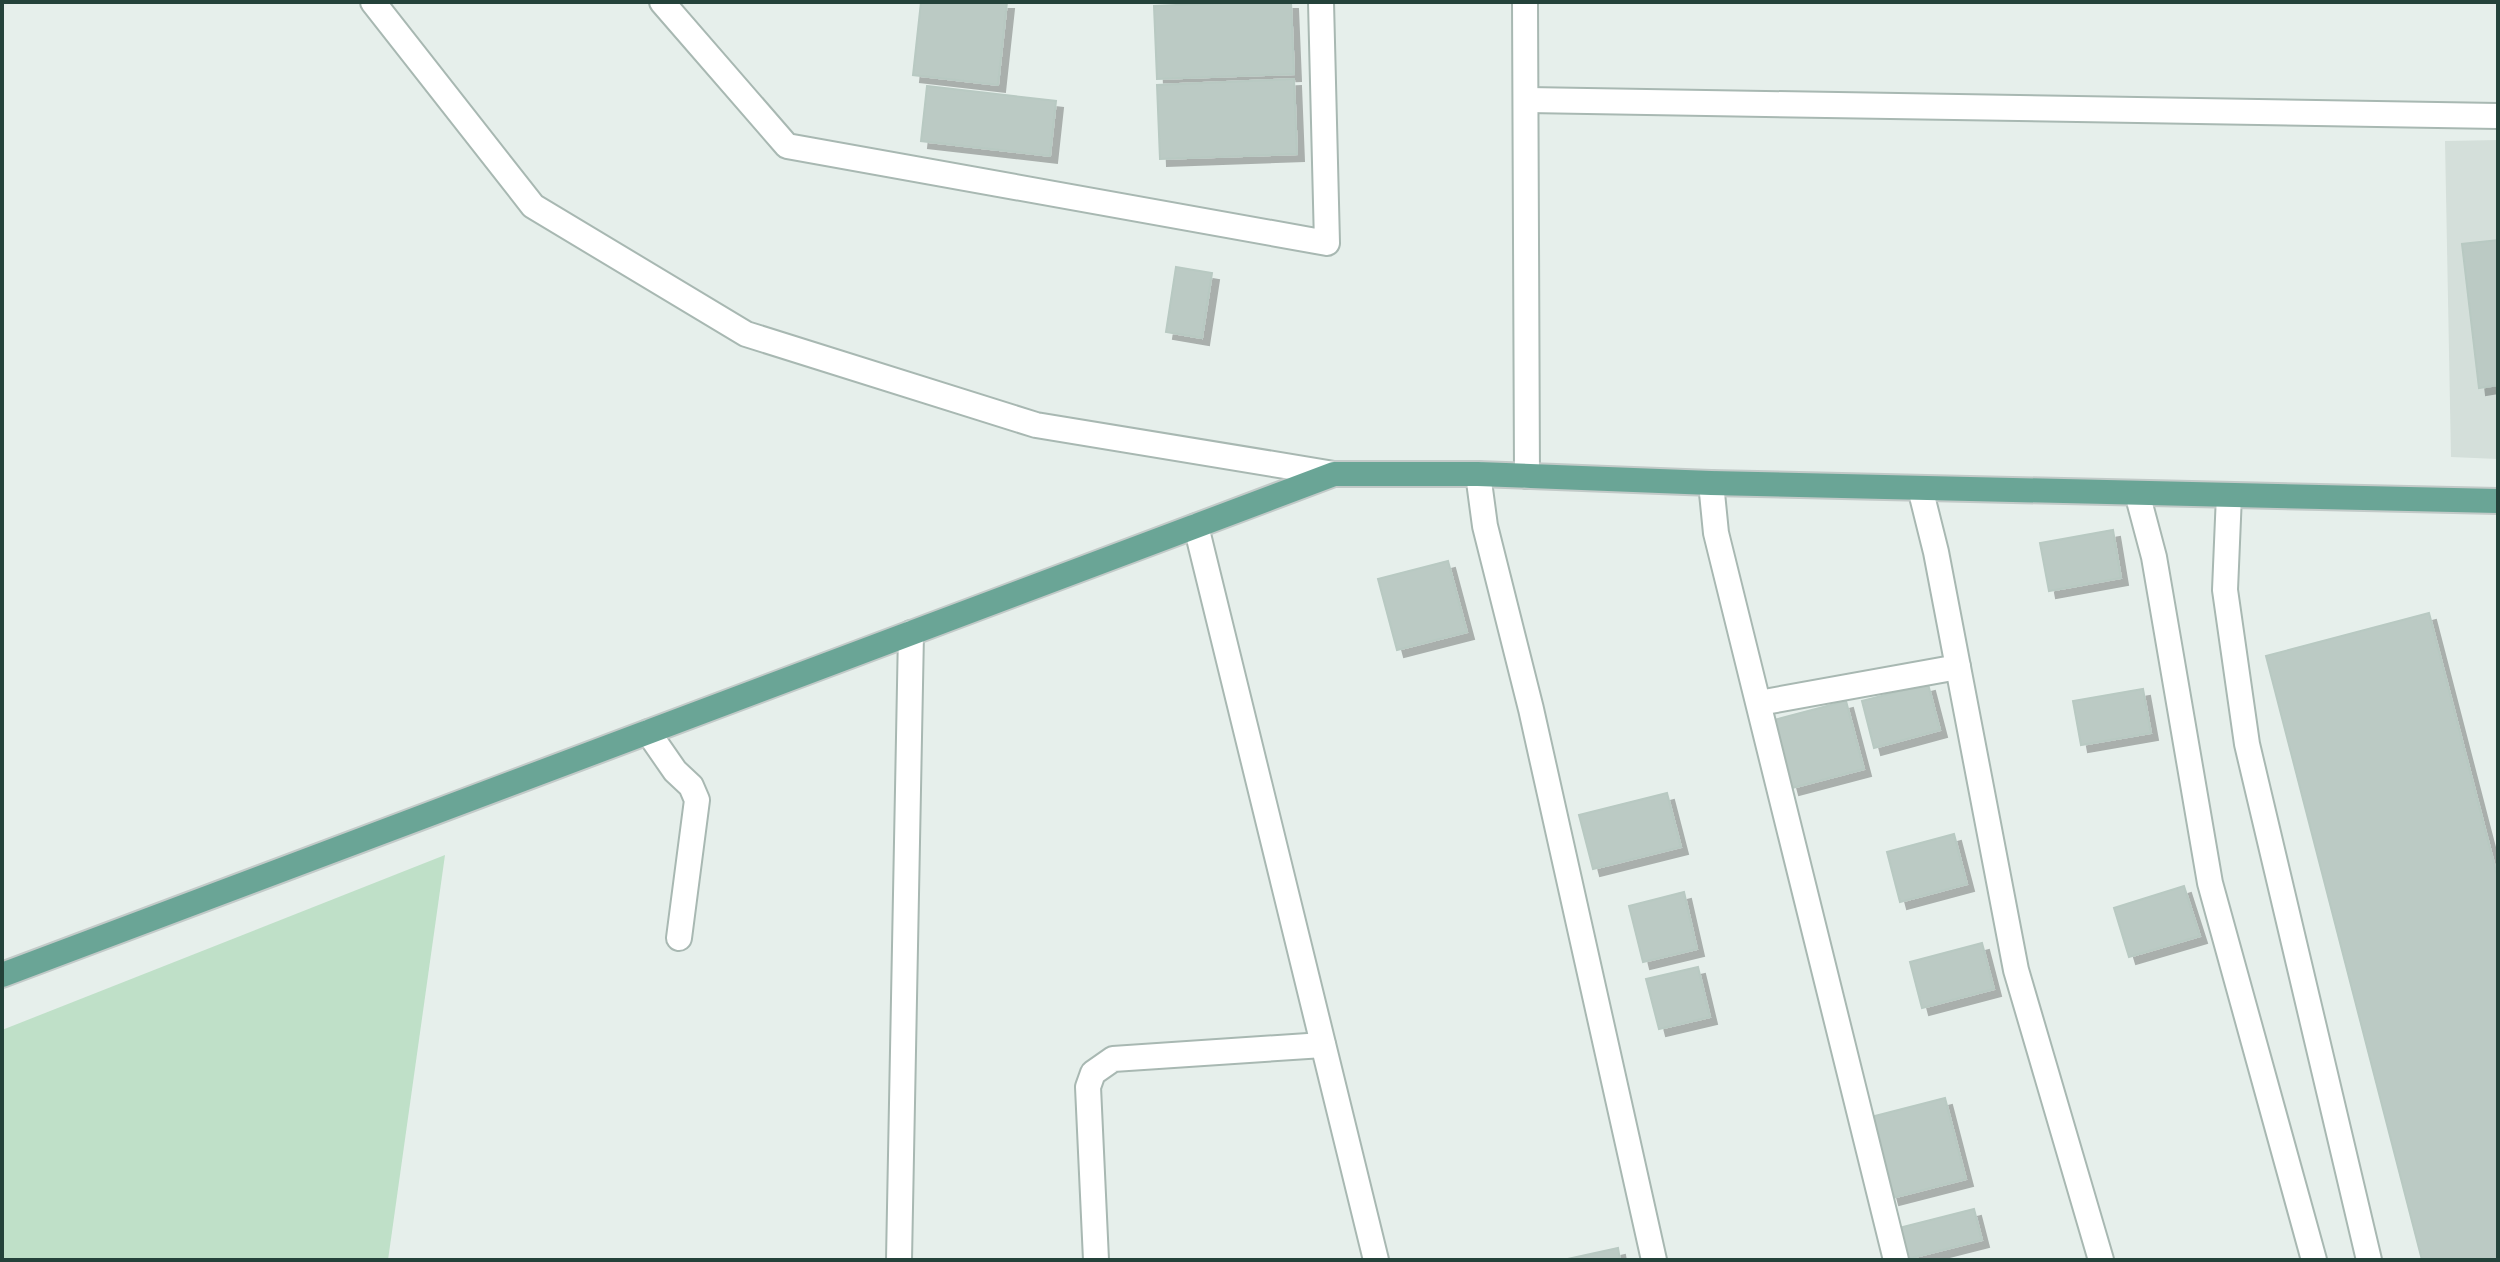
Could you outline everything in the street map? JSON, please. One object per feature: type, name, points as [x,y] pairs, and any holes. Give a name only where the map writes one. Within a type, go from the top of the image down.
[{"type":"main road","points":[[2,975],[1334,474],[1478,474],[1711,483],[2498,501]]},
{"type":"street","points":[[373,2],[533,206],[746,334],[1036,425],[1334,474]]},
{"type":"street","points":[[662,2],[787,146],[1327,243],[1321,2]]},
{"type":"street","points":[[1525,2],[1528,100],[1527,476]]},
{"type":"street","points":[[1528,100],[2498,116]]},
{"type":"street","points":[[1478,474],[1485,526],[1531,709],[1654,1260]]},
{"type":"street","points":[[1711,483],[1716,533],[1896,1260]]},
{"type":"street","points":[[1920,488],[1936,552],[2016,970],[2101,1260]]},
{"type":"street","points":[[2137,493],[2154,557],[2210,883],[2314,1260]]},
{"type":"street","points":[[2229,495],[2225,590],[2247,744],[2369,1260]]},
{"type":"street","points":[[1196,526],[1376,1260]]},
{"type":"street","points":[[899,1260],[911,633]]},
{"type":"street","points":[[1759,703],[1958,667]]},
{"type":"street","points":[[648,732],[675,771],[691,786],[697,800],[679,938]]},
{"type":"street","points":[[1096,1260],[1088,1087],[1093,1073],[1113,1059],[1323,1045]]},
{"type":"shaded area","points":[[2498,140],[2498,459],[2451,457],[2445,141]]},
{"type":"green space","points":[[445,855],[388,1260],[2,1260],[2,1030]]},
{"type":"building","points":[[921,2],[1007,2],[998,85],[913,75]]},
{"type":"building","points":[[1291,2],[1294,74],[1157,79],[1154,6]]},
{"type":"building","points":[[1294,79],[1297,154],[1160,159],[1157,85]]},
{"type":"building","points":[[927,86],[1056,101],[1050,156],[921,141]]},
{"type":"building","points":[[2498,240],[2498,385],[2479,388],[2462,244]]},
{"type":"building","points":[[1176,267],[1212,273],[1202,338],[1166,332]]},
{"type":"building","points":[[2113,530],[2121,578],[2049,591],[2040,543]]},
{"type":"building","points":[[1448,561],[1467,632],[1397,650],[1378,579]]},
{"type":"building","points":[[2429,613],[2498,879],[2498,1260],[2422,1260],[2266,656]]},
{"type":"building","points":[[1928,684],[1940,730],[1874,748],[1862,701]]},
{"type":"building","points":[[2143,689],[2151,733],[2081,745],[2073,701]]},
{"type":"building","points":[[1846,701],[1864,769],[1792,788],[1774,720]]},
{"type":"building","points":[[1667,793],[1681,847],[1593,869],[1579,815]]},
{"type":"building","points":[[1954,834],[1967,884],[1900,902],[1887,852]]},
{"type":"building","points":[[2184,886],[2200,936],[2129,957],[2114,908]]},
{"type":"building","points":[[1684,892],[1697,949],[1643,962],[1629,906]]},
{"type":"building","points":[[1982,943],[1994,989],[1922,1008],[1910,962]]},
{"type":"building","points":[[1698,967],[1710,1017],[1659,1029],[1646,979]]},
{"type":"building","points":[[1945,1098],[1966,1179],[1892,1198],[1871,1117]]},
{"type":"building","points":[[1974,1209],[1982,1240],[1907,1259],[1899,1228]]},
{"type":"building","points":[[1618,1248],[1620,1260],[1563,1260]]}]
